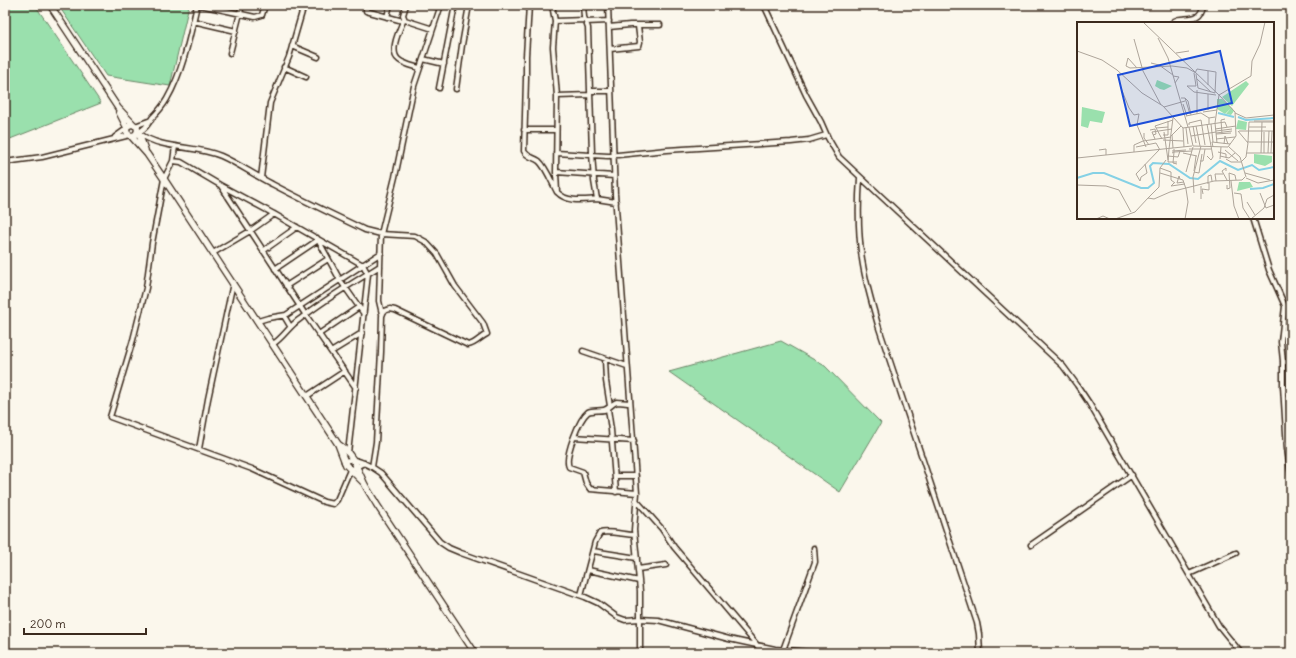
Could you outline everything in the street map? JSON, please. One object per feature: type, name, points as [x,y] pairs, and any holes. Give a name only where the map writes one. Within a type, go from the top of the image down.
[{"type":"main road","points":[[50,5],[134,131]]},
{"type":"main road","points":[[118,108],[126,129],[130,125],[147,154],[233,282],[338,444],[344,462],[364,483]]},
{"type":"main road","points":[[338,444],[354,459],[364,483],[475,653]]},
{"type":"street","points":[[134,131],[142,130],[160,110],[172,91],[198,5],[240,14],[260,16],[262,15],[265,5]]},
{"type":"street","points":[[230,52],[242,5]]},
{"type":"street","points":[[261,178],[270,103],[292,46],[304,5]]},
{"type":"street","points":[[366,5],[366,11],[433,29]]},
{"type":"street","points":[[387,17],[390,5]]},
{"type":"street","points":[[406,5],[394,52],[402,62],[420,68]]},
{"type":"street","points":[[372,467],[377,430],[382,314],[379,301],[381,234],[396,177],[414,86],[441,6],[431,5]]},
{"type":"street","points":[[439,88],[455,5]]},
{"type":"street","points":[[456,89],[469,5]]},
{"type":"street","points":[[529,5],[525,61],[524,152],[526,155],[539,161],[557,192],[564,197],[578,200],[616,202]]},
{"type":"street","points":[[552,5],[555,21],[553,47],[557,96],[557,192]]},
{"type":"street","points":[[583,5],[588,28],[594,175],[598,200]]},
{"type":"street","points":[[608,5],[614,176],[637,493],[634,535],[639,582],[640,653]]},
{"type":"street","points":[[764,5],[806,96],[839,157],[1063,366],[1089,403],[1219,626],[1240,653]]},
{"type":"street","points":[[1173,22],[1177,19],[1199,15],[1203,5]]},
{"type":"street","points":[[193,21],[236,31]]},
{"type":"street","points":[[555,21],[609,21]]},
{"type":"street","points":[[609,27],[660,25]]},
{"type":"street","points":[[610,49],[639,46],[638,26]]},
{"type":"street","points":[[292,46],[318,57]]},
{"type":"street","points":[[423,59],[444,64]]},
{"type":"street","points":[[284,67],[306,77]]},
{"type":"street","points":[[557,96],[611,91]]},
{"type":"street","points":[[5,162],[42,157],[113,139],[134,131],[151,120]]},
{"type":"street","points":[[113,139],[126,129]]},
{"type":"street","points":[[524,130],[556,130]]},
{"type":"street","points":[[134,131],[149,140],[220,156],[364,230],[381,234],[415,236],[423,239],[437,254],[455,286],[483,323],[487,334],[482,336],[475,343],[468,345],[395,310],[386,309],[382,314]]},
{"type":"street","points":[[556,153],[613,156],[666,150],[791,142],[809,140],[826,135]]},
{"type":"street","points":[[176,146],[173,161],[164,179],[152,243],[146,288],[133,340],[110,417],[252,468],[330,504],[333,504],[337,500],[350,470],[364,464]]},
{"type":"street","points":[[173,161],[181,162],[363,265],[368,274],[348,453]]},
{"type":"street","points":[[556,172],[614,176]]},
{"type":"street","points":[[860,178],[858,224],[865,277],[878,325],[973,610],[979,634],[980,653]]},
{"type":"street","points":[[220,185],[286,286],[356,388]]},
{"type":"street","points":[[213,253],[250,231],[274,214]]},
{"type":"street","points":[[1253,219],[1269,270],[1284,306],[1281,342],[1287,449],[1291,476]]},
{"type":"street","points":[[263,251],[297,227]]},
{"type":"street","points":[[317,239],[345,288],[364,314]]},
{"type":"street","points":[[275,269],[317,239]]},
{"type":"street","points":[[258,321],[284,316],[381,253]]},
{"type":"street","points":[[286,286],[328,259]]},
{"type":"street","points":[[273,344],[281,338],[290,326],[305,314],[380,266]]},
{"type":"street","points":[[199,449],[233,282]]},
{"type":"street","points":[[319,334],[359,307]]},
{"type":"street","points":[[284,316],[290,326]]},
{"type":"street","points":[[331,352],[362,332]]},
{"type":"street","points":[[584,351],[627,366]]},
{"type":"street","points":[[605,359],[616,492]]},
{"type":"street","points":[[1283,361],[1291,364]]},
{"type":"street","points":[[307,396],[344,371]]},
{"type":"street","points":[[1283,386],[1291,395]]},
{"type":"street","points":[[630,403],[618,402],[609,408],[589,412],[582,421],[574,437],[567,458],[569,467],[583,472],[588,488],[598,491],[637,493]]},
{"type":"street","points":[[574,437],[634,441]]},
{"type":"street","points":[[344,462],[354,459],[372,467],[384,476],[430,532],[444,545],[461,553],[598,603],[621,619],[629,621],[640,619],[666,622],[706,634],[757,645],[783,650],[822,653]]},
{"type":"street","points":[[1031,546],[1132,475]]},
{"type":"street","points":[[615,476],[636,476]]},
{"type":"street","points":[[636,500],[662,529],[674,547],[757,645],[762,653]]},
{"type":"street","points":[[581,596],[593,550],[597,538],[602,532],[634,535]]},
{"type":"street","points":[[783,650],[815,562],[814,548]]},
{"type":"street","points":[[593,550],[637,558]]},
{"type":"street","points":[[1189,574],[1236,553]]},
{"type":"street","points":[[638,568],[666,565]]},
{"type":"street","points":[[588,570],[639,582]]},
{"type":"green space","points":[[5,5],[35,5],[101,103],[5,141]]},
{"type":"green space","points":[[58,5],[189,5],[170,86],[106,76]]},
{"type":"green space","points":[[781,341],[825,366],[881,423],[840,492],[669,372]]}]
